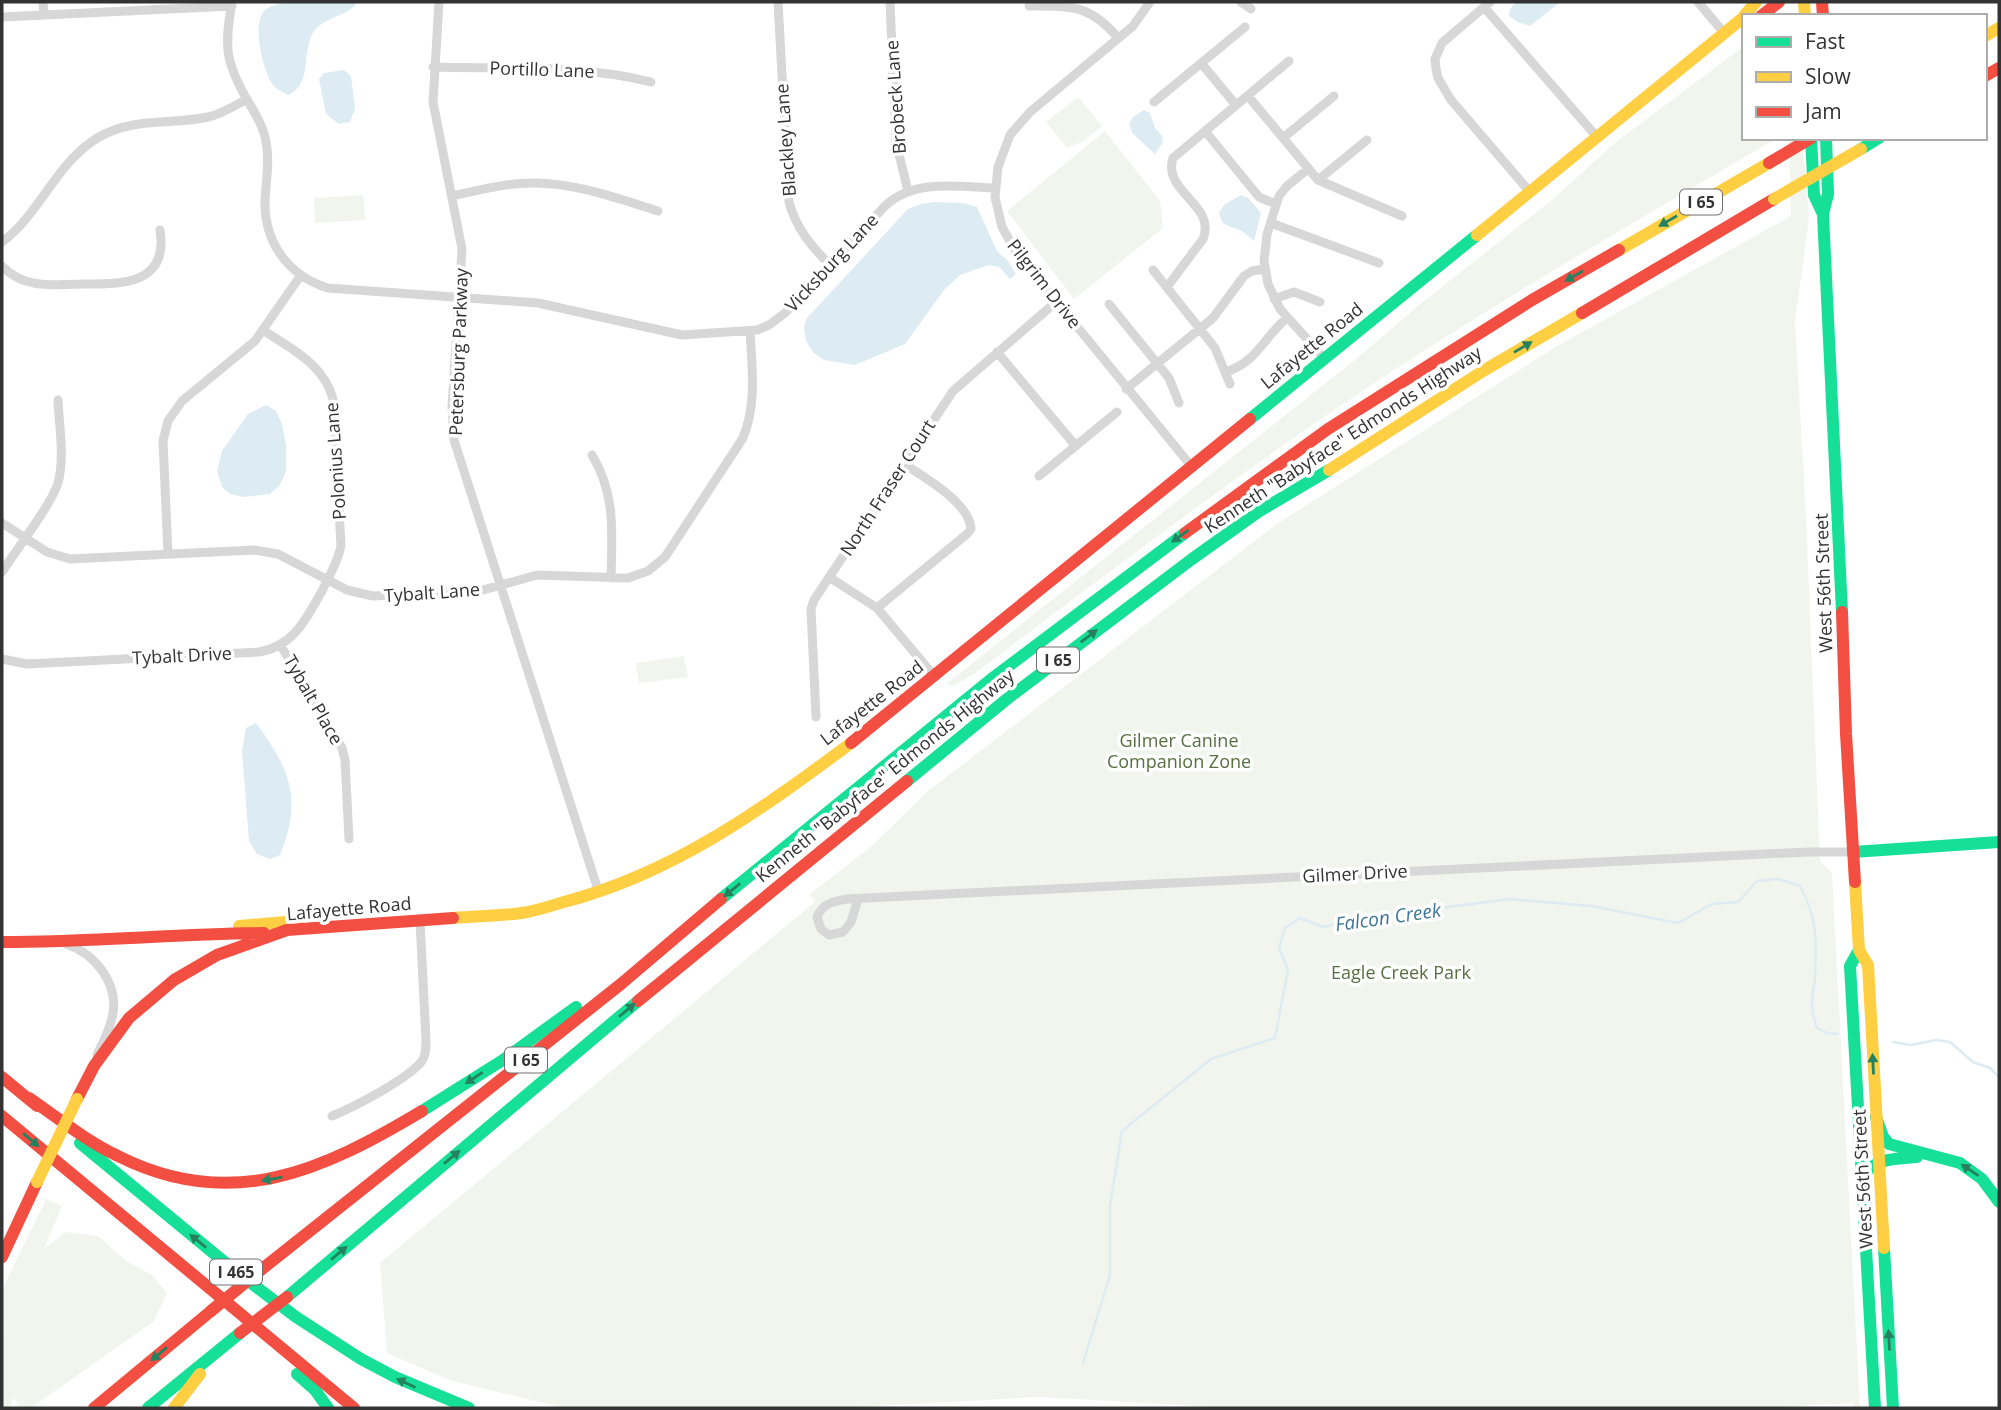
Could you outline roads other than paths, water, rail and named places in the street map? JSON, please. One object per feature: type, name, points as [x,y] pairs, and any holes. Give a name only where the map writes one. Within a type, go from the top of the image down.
[{"type":"main road","points":[[1764,14],[1779,2]]},
{"type":"main road","name":"Lafayette Road","points":[[2,1257],[86,1082],[130,1018],[174,980],[233,948],[286,930],[524,913],[599,893],[652,872],[697,849],[805,777],[884,718],[1742,19]]},
{"type":"main road","name":"Kenneth \"Babyface\" Edmonds Highway","points":[[93,1408],[257,1273],[621,984],[670,940],[1024,654],[1179,537],[1328,429],[1532,300],[1808,140]]},
{"type":"main road","name":"West 56th Street","points":[[1811,140],[1814,195],[1823,214]]},
{"type":"main road","name":"West 56th Street","points":[[1826,140],[1828,194],[1823,214],[1841,548],[1845,711],[1858,950],[1850,966],[1875,1408]]},
{"type":"main road","name":"Kenneth \"Babyface\" Edmonds Highway","points":[[148,1408],[287,1297],[719,934],[1007,699],[1192,559],[1258,512],[1329,470],[1483,370],[1876,140]]},
{"type":"main road","points":[[1853,852],[1999,842]]},
{"type":"main road","points":[[182,934],[286,922],[326,927]]},
{"type":"main road","points":[[2,942],[286,930]]},
{"type":"main road","points":[[29,1098],[114,1154],[164,1174],[205,1182],[229,1183],[250,1183],[290,1176],[333,1161],[373,1141],[450,1094],[539,1035],[670,940]]},
{"type":"main road","name":"West 56th Street","points":[[1858,950],[1868,964],[1893,1408]]},
{"type":"main road","name":"I 465","points":[[2,1077],[192,1237],[314,1332],[397,1379],[469,1408]]},
{"type":"main road","name":"I 465","points":[[2,1116],[354,1408]]},
{"type":"main road","points":[[1876,1117],[1883,1137],[1889,1144],[1951,1159],[1975,1172],[1999,1202]]},
{"type":"main road","points":[[1862,1178],[1868,1166],[1879,1161],[1930,1155]]},
{"type":"main road","points":[[60,1164],[127,1230],[307,1382],[328,1408]]},
{"type":"main road","points":[[174,1408],[224,1346]]},
{"type":"street","points":[[43,2],[44,15]]},
{"type":"street","name":"Petersburg Parkway","points":[[439,2],[433,67],[434,112],[463,249],[453,406],[454,440],[599,893]]},
{"type":"street","name":"Blackley Lane","points":[[778,2],[789,202],[800,231],[830,265]]},
{"type":"street","name":"Brobeck Lane","points":[[890,2],[896,142],[908,191]]},
{"type":"street","name":"Pilgrim Drive","points":[[1150,2],[1138,20],[1018,124],[1003,150],[995,188],[997,210],[1005,234],[1016,252],[1192,467]]},
{"type":"street","points":[[1241,2],[1251,9]]},
{"type":"street","points":[[1698,2],[1725,34]]},
{"type":"street","points":[[2,17],[232,4],[227,29],[227,50],[233,74],[259,121],[266,141],[268,158],[265,203],[269,232],[280,255],[301,275],[250,347],[182,401],[168,421],[163,441],[169,554]]},
{"type":"street","points":[[1530,192],[1451,100],[1438,78],[1435,59],[1442,43],[1487,4],[1597,137]]},
{"type":"street","points":[[1029,6],[1065,6],[1086,10],[1104,22],[1118,38]]},
{"type":"street","points":[[1154,102],[1245,27]]},
{"type":"street","points":[[1167,287],[1203,239],[1206,230],[1203,215],[1175,181],[1171,165],[1174,156],[1289,61]]},
{"type":"street","points":[[1201,63],[1236,105]]},
{"type":"street","name":"Portillo Lane","points":[[433,67],[579,70],[651,82]]},
{"type":"street","points":[[1248,96],[1318,180],[1402,216]]},
{"type":"street","points":[[1283,138],[1334,96]]},
{"type":"street","points":[[2,242],[27,220],[71,159],[100,137],[135,124],[210,117],[247,99]]},
{"type":"street","points":[[1205,131],[1259,197],[1276,204]]},
{"type":"street","points":[[1318,180],[1367,140]]},
{"type":"street","points":[[1308,169],[1282,191],[1276,204],[1266,240],[1265,269],[1274,299],[1287,318],[1325,359]]},
{"type":"street","points":[[452,195],[514,184],[549,183],[582,188],[658,211]]},
{"type":"street","points":[[908,191],[930,187],[995,188]]},
{"type":"street","name":"Vicksburg Lane","points":[[301,275],[316,284],[333,289],[547,305],[671,334],[750,331],[777,320],[890,201],[908,191]]},
{"type":"street","points":[[1271,223],[1379,263]]},
{"type":"street","points":[[2,266],[18,279],[38,285],[130,283],[144,276],[157,260],[162,246],[160,230]]},
{"type":"street","points":[[1126,389],[1213,318],[1244,276],[1252,271],[1265,269]]},
{"type":"street","points":[[1153,270],[1219,354],[1230,384]]},
{"type":"street","points":[[1274,299],[1293,292],[1320,302]]},
{"type":"street","name":"North Fraser Court","points":[[816,717],[811,609],[814,600],[953,391],[1056,302]]},
{"type":"street","points":[[1109,304],[1169,378],[1179,403]]},
{"type":"street","points":[[1226,372],[1251,359],[1270,334],[1287,318]]},
{"type":"street","name":"Polonius Lane","points":[[263,330],[318,369],[333,400],[341,536],[338,559],[327,580]]},
{"type":"street","name":"Tybalt Lane","points":[[2,523],[47,552],[66,558],[265,550],[278,554],[353,593],[373,596],[478,591],[537,575],[628,578],[641,574],[662,561],[741,442],[751,418],[754,396],[750,331]]},
{"type":"street","points":[[997,352],[1075,445]]},
{"type":"street","points":[[2,572],[58,481],[61,461],[58,400]]},
{"type":"street","points":[[1039,476],[1117,412]]},
{"type":"street","points":[[592,455],[602,474],[611,503],[611,578]]},
{"type":"street","points":[[877,608],[968,534],[971,527],[969,520],[950,496],[904,464]]},
{"type":"street","points":[[830,577],[877,608],[935,677]]},
{"type":"street","points":[[281,646],[300,629],[327,580]]},
{"type":"street","name":"Tybalt Drive","points":[[2,659],[27,664],[255,653],[281,646]]},
{"type":"street","name":"Tybalt Place","points":[[281,646],[342,748],[349,839]]},
{"type":"street","name":"Gilmer Drive","points":[[858,899],[851,922],[843,932],[830,935],[821,929],[817,916],[821,908],[828,903],[846,899],[1853,852]]},
{"type":"street","points":[[332,1116],[359,1105],[416,1067],[425,1056],[420,921]]},
{"type":"street","points":[[54,941],[74,947],[88,956],[100,968],[111,988],[114,1004],[111,1023],[86,1082]]},
{"type":"waterway","name":"Falcon Creek","points":[[1083,1363],[1110,1275],[1110,1206],[1122,1131],[1211,1059],[1275,1038],[1288,970],[1279,948],[1285,928],[1300,918],[1323,927],[1369,917],[1510,899],[1591,906],[1678,923],[1712,904],[1738,902],[1757,881],[1778,879],[1800,886],[1806,897],[1816,940],[1813,1013],[1817,1028],[1838,1034]]},
{"type":"waterway","name":"Falcon Creek","points":[[1893,1042],[1911,1045],[1936,1040],[1950,1042],[1973,1062],[1990,1068],[1999,1077]]},
{"type":"park label","name":"Gilmer Canine Companion Zone","points":[[1179,751]]},
{"type":"park label","name":"Eagle Creek Park","points":[[1401,973]]}]
